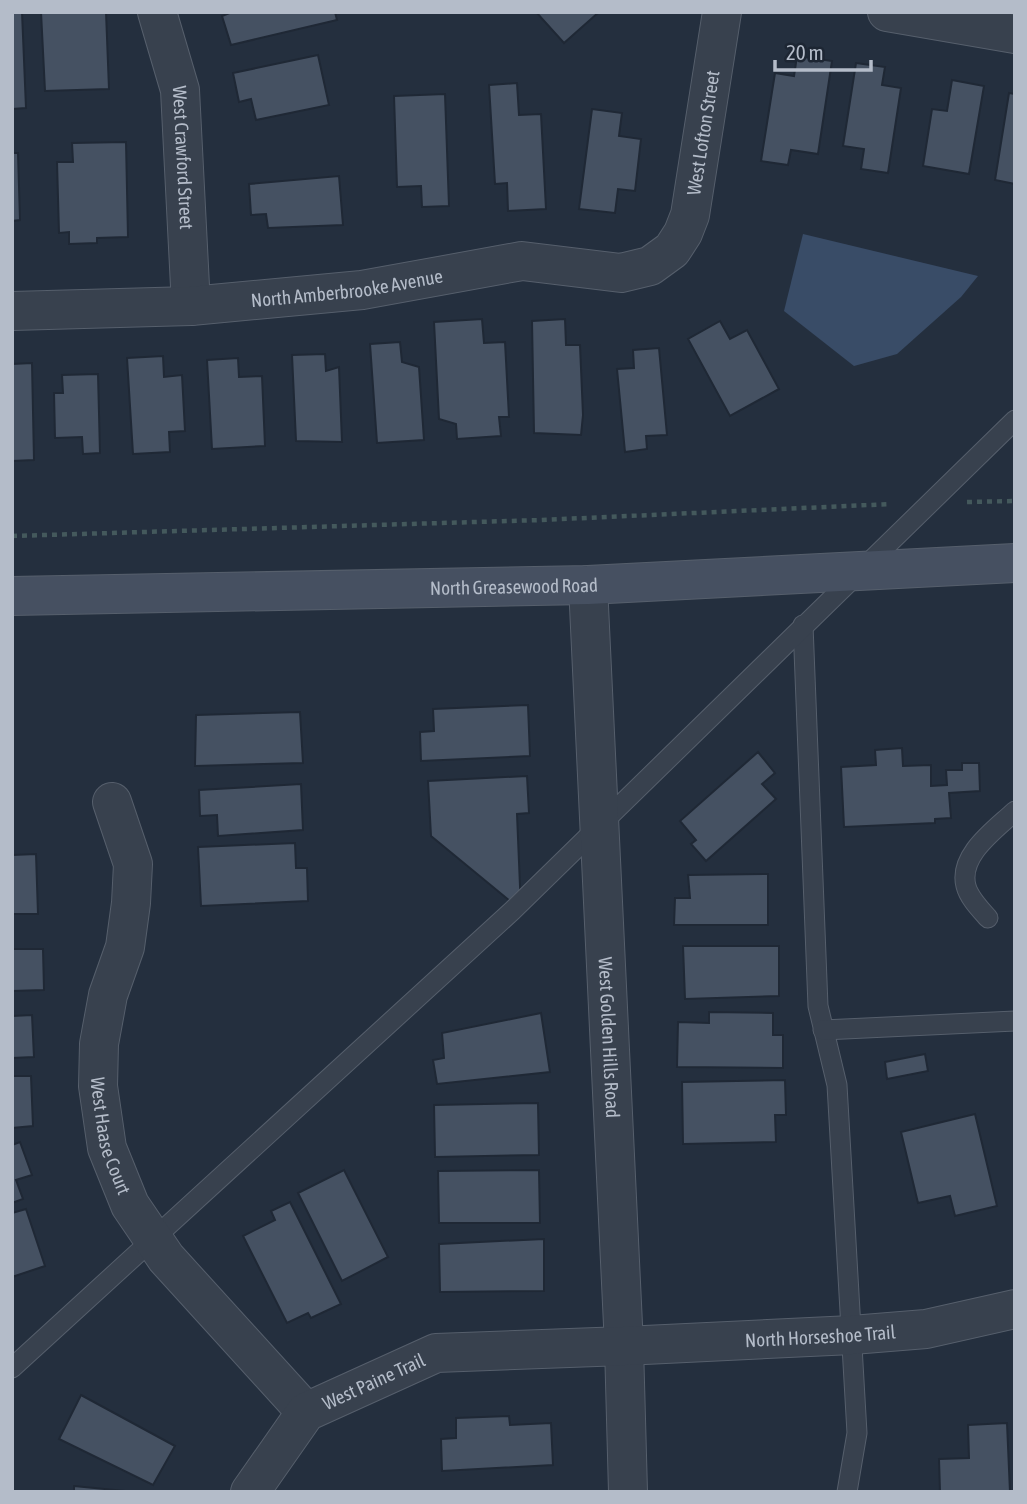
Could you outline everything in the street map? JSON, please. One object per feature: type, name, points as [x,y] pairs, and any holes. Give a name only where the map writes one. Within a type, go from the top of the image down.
[{"type":"street","name":"West Crawford Street","points":[[157,12],[180,90],[191,306]]},
{"type":"street","name":"West Lofton Street","points":[[671,262],[690,215],[722,12]]},
{"type":"street","points":[[887,12],[1015,34]]},
{"type":"street","name":"North Amberbrooke Avenue","points":[[12,311],[191,306],[362,290],[522,261],[621,273],[671,262]]},
{"type":"street","name":"North Greasewood Road","points":[[12,596],[588,585],[1015,564]]},
{"type":"street","name":"West Golden Hills Road","points":[[588,585],[624,1346],[628,1492]]},
{"type":"street","name":"West Haase Court","points":[[112,802],[133,864],[125,947],[108,995],[101,1032],[98,1086],[107,1147],[130,1205],[166,1258],[306,1412]]},
{"type":"street","name":"North Horseshoe Trail","points":[[624,1346],[926,1329],[1015,1309]]},
{"type":"street","name":"West Paine Trail","points":[[250,1492],[306,1412],[436,1353],[624,1346]]},
{"type":"lane","points":[[12,1368],[512,911],[1015,420]]},
{"type":"lane","points":[[803,625],[818,1006],[836,1086],[857,1433],[847,1492]]},
{"type":"lane","points":[[988,918],[975,904],[965,886],[967,866],[976,849],[1015,811]]},
{"type":"lane","points":[[824,1030],[1015,1021]]},
{"type":"path","points":[[12,536],[541,520],[1015,501]]},
{"type":"water","points":[[803,234],[978,276],[961,297],[897,354],[854,366],[784,311]]},
{"type":"building","points":[[12,12],[22,12],[26,108],[12,109]]},
{"type":"building","points":[[41,12],[106,12],[109,89],[45,91]]},
{"type":"building","points":[[232,12],[335,12],[337,20],[231,45],[222,16]]},
{"type":"building","points":[[536,12],[599,12],[564,43]]},
{"type":"building","points":[[318,55],[329,105],[256,120],[251,99],[239,102],[233,73]]},
{"type":"building","points":[[797,56],[832,61],[818,154],[791,150],[788,165],[761,161],[775,73],[794,76]]},
{"type":"building","points":[[856,63],[885,67],[882,85],[901,88],[888,173],[861,169],[864,149],[843,146]]},
{"type":"building","points":[[952,80],[984,86],[969,174],[923,166],[932,109],[947,111]]},
{"type":"building","points":[[517,83],[519,115],[541,114],[546,209],[508,211],[507,183],[495,184],[489,85]]},
{"type":"building","points":[[1009,93],[1015,94],[1015,184],[995,180]]},
{"type":"building","points":[[445,94],[449,206],[422,207],[421,186],[397,187],[394,96]]},
{"type":"building","points":[[592,109],[622,113],[619,136],[641,139],[635,191],[618,189],[615,213],[579,209]]},
{"type":"building","points":[[126,142],[128,237],[97,238],[97,243],[69,244],[69,232],[59,233],[57,162],[73,162],[72,143]]},
{"type":"building","points":[[12,153],[18,153],[20,220],[12,221]]},
{"type":"building","points":[[339,176],[343,225],[268,228],[266,214],[251,215],[249,184]]},
{"type":"building","points":[[482,319],[484,343],[505,342],[509,417],[499,417],[501,436],[457,439],[456,424],[439,419],[434,322]]},
{"type":"building","points":[[565,319],[566,345],[580,345],[583,415],[581,435],[534,433],[532,321]]},
{"type":"building","points":[[720,321],[730,339],[747,330],[779,389],[730,416],[688,339]]},
{"type":"building","points":[[400,342],[402,362],[419,367],[424,440],[377,443],[370,344]]},
{"type":"building","points":[[659,348],[667,435],[646,436],[647,449],[625,452],[617,369],[634,368],[633,350]]},
{"type":"building","points":[[325,354],[326,371],[339,367],[342,442],[296,441],[292,355]]},
{"type":"building","points":[[163,356],[164,377],[182,375],[185,431],[169,432],[170,452],[133,454],[127,358]]},
{"type":"building","points":[[238,358],[239,377],[262,376],[265,446],[212,449],[207,360]]},
{"type":"building","points":[[32,363],[34,460],[12,461],[12,364]]},
{"type":"building","points":[[98,374],[100,453],[83,454],[82,437],[55,438],[54,393],[63,393],[62,375]]},
{"type":"building","points":[[528,705],[530,756],[421,761],[420,732],[434,731],[433,709]]},
{"type":"building","points":[[300,712],[303,763],[195,766],[196,715]]},
{"type":"building","points":[[902,748],[903,766],[931,765],[931,786],[947,785],[946,770],[962,770],[962,763],[979,763],[980,791],[949,793],[951,818],[935,819],[935,823],[844,827],[841,767],[876,765],[875,750]]},
{"type":"building","points":[[758,752],[775,773],[762,784],[776,799],[706,861],[691,844],[696,840],[680,821]]},
{"type":"building","points":[[527,776],[529,813],[517,814],[521,910],[431,836],[428,781]]},
{"type":"building","points":[[301,784],[303,830],[218,836],[217,815],[200,816],[199,790]]},
{"type":"building","points":[[295,843],[296,868],[307,868],[308,901],[201,906],[198,847]]},
{"type":"building","points":[[36,854],[38,914],[12,914],[12,855]]},
{"type":"building","points":[[768,874],[768,925],[674,925],[675,898],[690,898],[688,875]]},
{"type":"building","points":[[683,946],[779,946],[779,996],[685,999]]},
{"type":"building","points":[[12,949],[43,949],[44,990],[12,991]]},
{"type":"building","points":[[709,1012],[773,1013],[773,1035],[783,1035],[783,1068],[677,1067],[678,1022],[709,1023]]},
{"type":"building","points":[[541,1013],[550,1072],[437,1084],[433,1060],[444,1058],[442,1033]]},
{"type":"building","points":[[32,1015],[34,1057],[12,1058],[12,1016]]},
{"type":"building","points":[[925,1054],[928,1071],[887,1079],[885,1062]]},
{"type":"building","points":[[12,1076],[31,1076],[33,1126],[12,1128]]},
{"type":"building","points":[[785,1080],[786,1115],[775,1115],[776,1142],[683,1144],[682,1082]]},
{"type":"building","points":[[538,1103],[539,1155],[435,1157],[434,1105]]},
{"type":"building","points":[[975,1114],[997,1206],[955,1216],[950,1196],[918,1203],[901,1132]]},
{"type":"building","points":[[20,1142],[32,1175],[16,1180],[23,1199],[12,1203],[12,1145]]},
{"type":"building","points":[[344,1170],[388,1257],[342,1281],[298,1193]]},
{"type":"building","points":[[539,1170],[540,1223],[439,1223],[438,1171]]},
{"type":"building","points":[[290,1202],[341,1304],[311,1318],[308,1313],[287,1323],[243,1236],[275,1220],[271,1211]]},
{"type":"building","points":[[26,1209],[45,1266],[12,1277],[12,1213]]},
{"type":"building","points":[[544,1239],[544,1291],[440,1292],[439,1244]]},
{"type":"building","points":[[81,1395],[175,1446],[153,1485],[59,1439]]},
{"type":"building","points":[[509,1416],[510,1425],[551,1423],[553,1465],[442,1471],[441,1439],[456,1438],[456,1418]]},
{"type":"building","points":[[1007,1423],[1010,1492],[940,1492],[939,1459],[969,1458],[968,1425]]},
{"type":"building","points":[[74,1486],[135,1492],[74,1492]]}]
